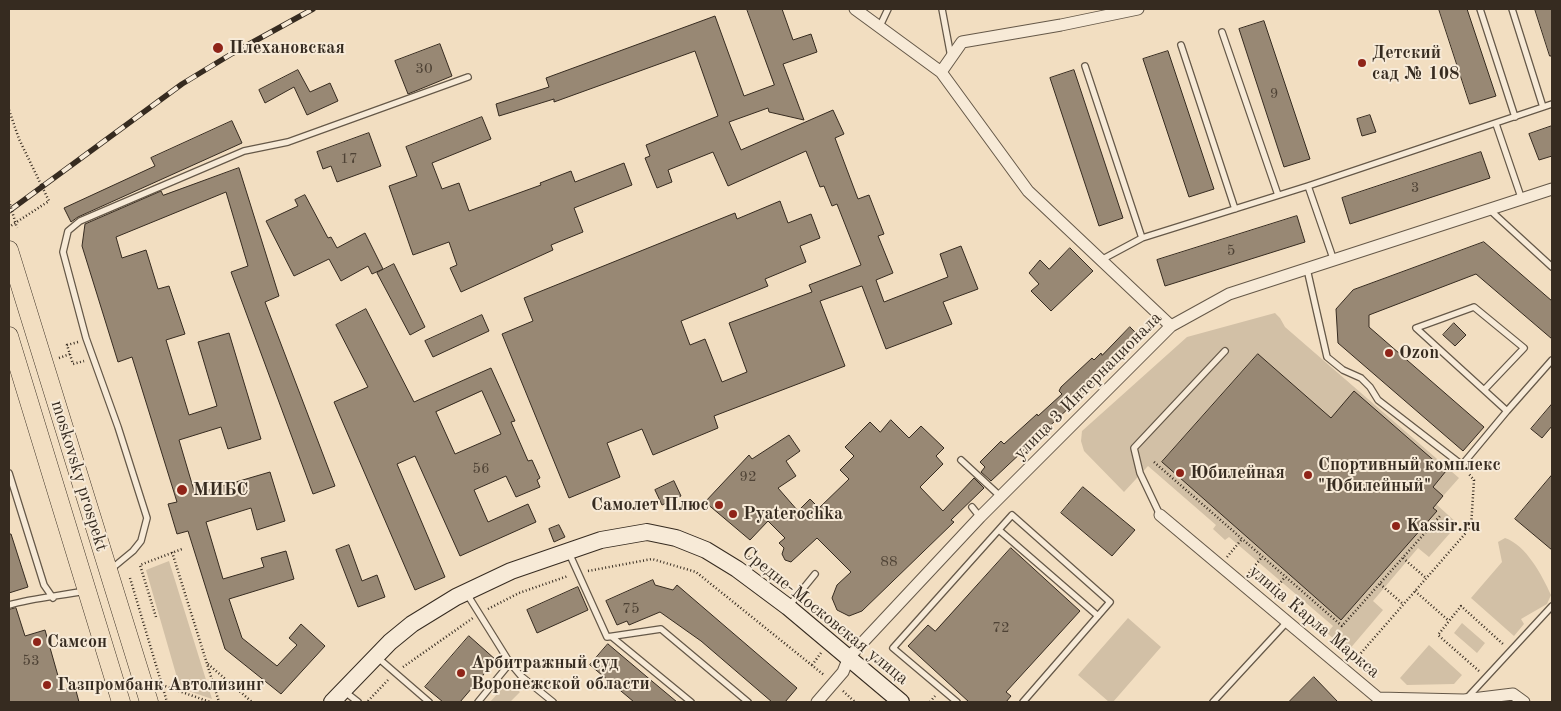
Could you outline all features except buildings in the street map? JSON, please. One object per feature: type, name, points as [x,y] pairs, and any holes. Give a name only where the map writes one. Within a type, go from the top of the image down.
[{"type":"main road","name":"moskovsky prospekt","points":[[9,250],[149,702]]},
{"type":"main road","name":"moskovsky prospekt","points":[[9,336],[121,702]]},
{"type":"street","points":[[854,9],[941,72],[1028,190],[1171,326]]},
{"type":"street","points":[[941,72],[962,42],[1061,26],[1138,9]]},
{"type":"street","name":"улица 3 Интернационала","points":[[817,702],[843,672],[849,657],[980,517],[1171,326],[1229,294],[1491,211],[1552,189]]},
{"type":"street","name":"улица Карла Маркса","points":[[1160,515],[1286,622],[1346,670],[1376,700],[1463,701],[1513,694],[1524,702]]},
{"type":"street","name":"Средне-Московская улица","points":[[332,702],[375,656],[412,624],[466,592],[511,571],[601,540],[646,532],[676,538],[706,550],[736,569],[788,607],[901,702]]},
{"type":"lane","points":[[879,28],[888,9]]},
{"type":"lane","points":[[942,9],[951,57]]},
{"type":"lane","points":[[1480,9],[1515,117]]},
{"type":"lane","points":[[1512,9],[1543,107]]},
{"type":"lane","points":[[1222,32],[1278,195]]},
{"type":"lane","points":[[1181,45],[1235,209]]},
{"type":"lane","points":[[1085,66],[1142,238]]},
{"type":"lane","points":[[108,571],[133,551],[140,541],[147,518],[118,427],[86,338],[62,252],[68,231],[80,221],[244,151],[288,142],[468,77]]},
{"type":"lane","points":[[1101,260],[1142,238],[1308,186],[1552,104]]},
{"type":"lane","points":[[1496,124],[1522,200]]},
{"type":"lane","points":[[1308,186],[1334,261]]},
{"type":"lane","points":[[1491,211],[1552,267]]},
{"type":"lane","points":[[1307,269],[1327,357],[1343,370],[1361,378],[1370,386],[1378,400],[1462,465],[1552,360]]},
{"type":"lane","points":[[1484,390],[1524,348],[1474,308],[1416,328],[1507,411]]},
{"type":"lane","points":[[1160,515],[1140,473],[1134,448],[1225,351]]},
{"type":"lane","points":[[961,460],[1001,497]]},
{"type":"lane","points":[[9,472],[44,585],[53,598]]},
{"type":"lane","points":[[972,507],[980,517]]},
{"type":"lane","points":[[957,702],[893,648],[1012,515],[1110,602],[1023,702]]},
{"type":"lane","points":[[999,530],[1098,616]]},
{"type":"lane","points":[[568,552],[607,637],[661,629],[748,702]]},
{"type":"lane","points":[[788,607],[815,574]]},
{"type":"lane","points":[[9,605],[27,600],[53,598],[87,590]]},
{"type":"lane","points":[[466,592],[510,663],[521,676],[553,702]]},
{"type":"lane","points":[[1463,701],[1552,606]]},
{"type":"lane","points":[[1213,702],[1286,622]]},
{"type":"lane","points":[[612,637],[691,702]]},
{"type":"lane","points":[[375,656],[428,702]]},
{"type":"lane","points":[[478,702],[510,663]]},
{"type":"lane","points":[[343,690],[358,702]]},
{"type":"path","points":[[9,110],[19,139],[49,200],[9,227]]},
{"type":"path","points":[[9,201],[17,228]]},
{"type":"path","points":[[67,345],[73,364]]},
{"type":"path","points":[[58,358],[70,354]]},
{"type":"path","points":[[1154,462],[1342,626],[1440,516]]},
{"type":"path","points":[[1346,670],[1471,527],[1474,480],[1462,465]]},
{"type":"path","points":[[1234,549],[1242,539]]},
{"type":"path","points":[[156,617],[140,565],[182,549]]},
{"type":"path","points":[[172,552],[219,702]]},
{"type":"path","points":[[1254,567],[1262,557]]},
{"type":"path","points":[[1403,558],[1426,578]]},
{"type":"path","points":[[366,702],[395,673],[480,614],[518,593],[578,573],[652,559],[696,572],[856,702]]},
{"type":"path","points":[[1277,586],[1285,576]]},
{"type":"path","points":[[130,578],[168,702]]},
{"type":"path","points":[[1380,584],[1404,604]]},
{"type":"path","points":[[1415,591],[1449,621]]},
{"type":"path","points":[[1486,677],[1438,635],[1461,606],[1511,651]]},
{"type":"path","points":[[206,663],[252,702]]},
{"type":"path","points":[[162,685],[210,702]]},
{"type":"shaded area","name":"Спортивный комплекс \"Юбилейный\"","points":[[1275,313],[1285,327],[1459,478],[1436,504],[1458,524],[1429,557],[1418,548],[1373,601],[1383,610],[1348,651],[1327,633],[1333,626],[1229,537],[1225,540],[1213,529],[1216,525],[1148,466],[1124,492],[1084,451],[1081,441],[1082,431],[1187,337]]},
{"type":"shaded area","points":[[1505,538],[1520,547],[1526,554],[1538,570],[1551,595],[1547,604],[1521,619],[1524,624],[1514,636],[1471,598],[1502,562],[1498,542]]},
{"type":"shaded area","points":[[169,561],[212,699],[180,688],[146,570]]},
{"type":"shaded area","points":[[1128,618],[1161,647],[1113,702],[1109,702],[1078,675]]},
{"type":"shaded area","points":[[1462,623],[1485,643],[1477,653],[1454,633]]},
{"type":"shaded area","points":[[1429,645],[1462,675],[1454,684],[1407,685],[1400,678]]},
{"type":"shaded area","points":[[508,682],[520,692],[510,702],[490,702]]},
{"type":"railway","points":[[9,211],[182,84],[233,53],[313,9]]},
{"type":"place","name":"Плехановская","points":[[218,48]]},
{"type":"place","name":"Детский сад № 108","points":[[1362,63]]},
{"type":"place","name":"Ozon","points":[[1389,353]]},
{"type":"place","name":"Юбилейная","points":[[1180,473]]},
{"type":"place","name":"Спортивный комплекс \"Юбилейный\"","points":[[1308,475]]},
{"type":"place","name":"МИБС","points":[[182,490]]},
{"type":"place","name":"Самолет Плюс","points":[[719,505]]},
{"type":"place","name":"Pyaterochka","points":[[733,514]]},
{"type":"place","name":"Kassir.ru","points":[[1396,526]]},
{"type":"place","name":"Самсон","points":[[37,642]]},
{"type":"place","name":"Арбитражный суд Воронежской области","points":[[461,673]]},
{"type":"place","name":"Газпромбанк Автолизинг","points":[[47,685]]}]
